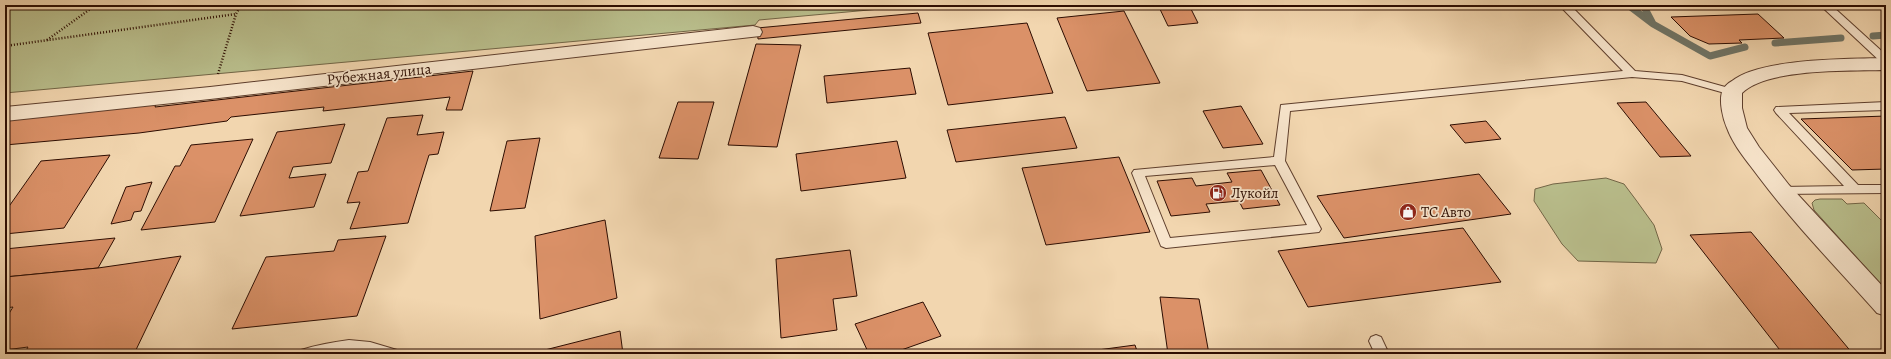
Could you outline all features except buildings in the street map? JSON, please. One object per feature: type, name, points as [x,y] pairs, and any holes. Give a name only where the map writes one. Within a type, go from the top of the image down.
[{"type":"street","name":"Рубежная улица","points":[[5,114],[210,93],[753,32]]},
{"type":"street","points":[[1886,64],[1780,71],[1742,82],[1732,92],[1732,108],[1737,128],[1751,152],[1781,191],[1886,306]]},
{"type":"lane","points":[[1564,5],[1632,74]]},
{"type":"lane","points":[[1825,5],[1886,61]]},
{"type":"lane","points":[[1279,161],[1138,173],[1166,243],[1315,229],[1279,161],[1285,108],[1632,74],[1682,78],[1732,92]]},
{"type":"lane","points":[[1855,190],[1780,110],[1886,106]]},
{"type":"lane","points":[[1781,191],[1886,189]]},
{"type":"lane","points":[[306,354],[329,348],[366,346],[392,354]]},
{"type":"path","points":[[47,40],[96,5]]},
{"type":"path","points":[[210,93],[218,74],[236,14],[242,5]]},
{"type":"path","points":[[5,46],[236,14]]},
{"type":"green space","points":[[5,5],[924,5],[759,20],[755,25],[5,93]]},
{"type":"green space","points":[[1606,178],[1624,184],[1654,225],[1662,249],[1656,263],[1578,261],[1562,244],[1534,201],[1535,189],[1553,184]]},
{"type":"green space","points":[[1842,199],[1847,204],[1864,203],[1886,225],[1886,290],[1814,210],[1812,203],[1815,200]]},
{"type":"waterway","points":[[1628,5],[1653,24],[1710,56],[1745,47]]},
{"type":"waterway","points":[[1643,5],[1652,22]]},
{"type":"waterway","points":[[1873,36],[1886,35]]},
{"type":"waterway","points":[[1775,43],[1841,38]]},
{"type":"place","name":"Лукойл","points":[[1218,193]]},
{"type":"place","name":"ТС Авто","points":[[1408,212]]}]
